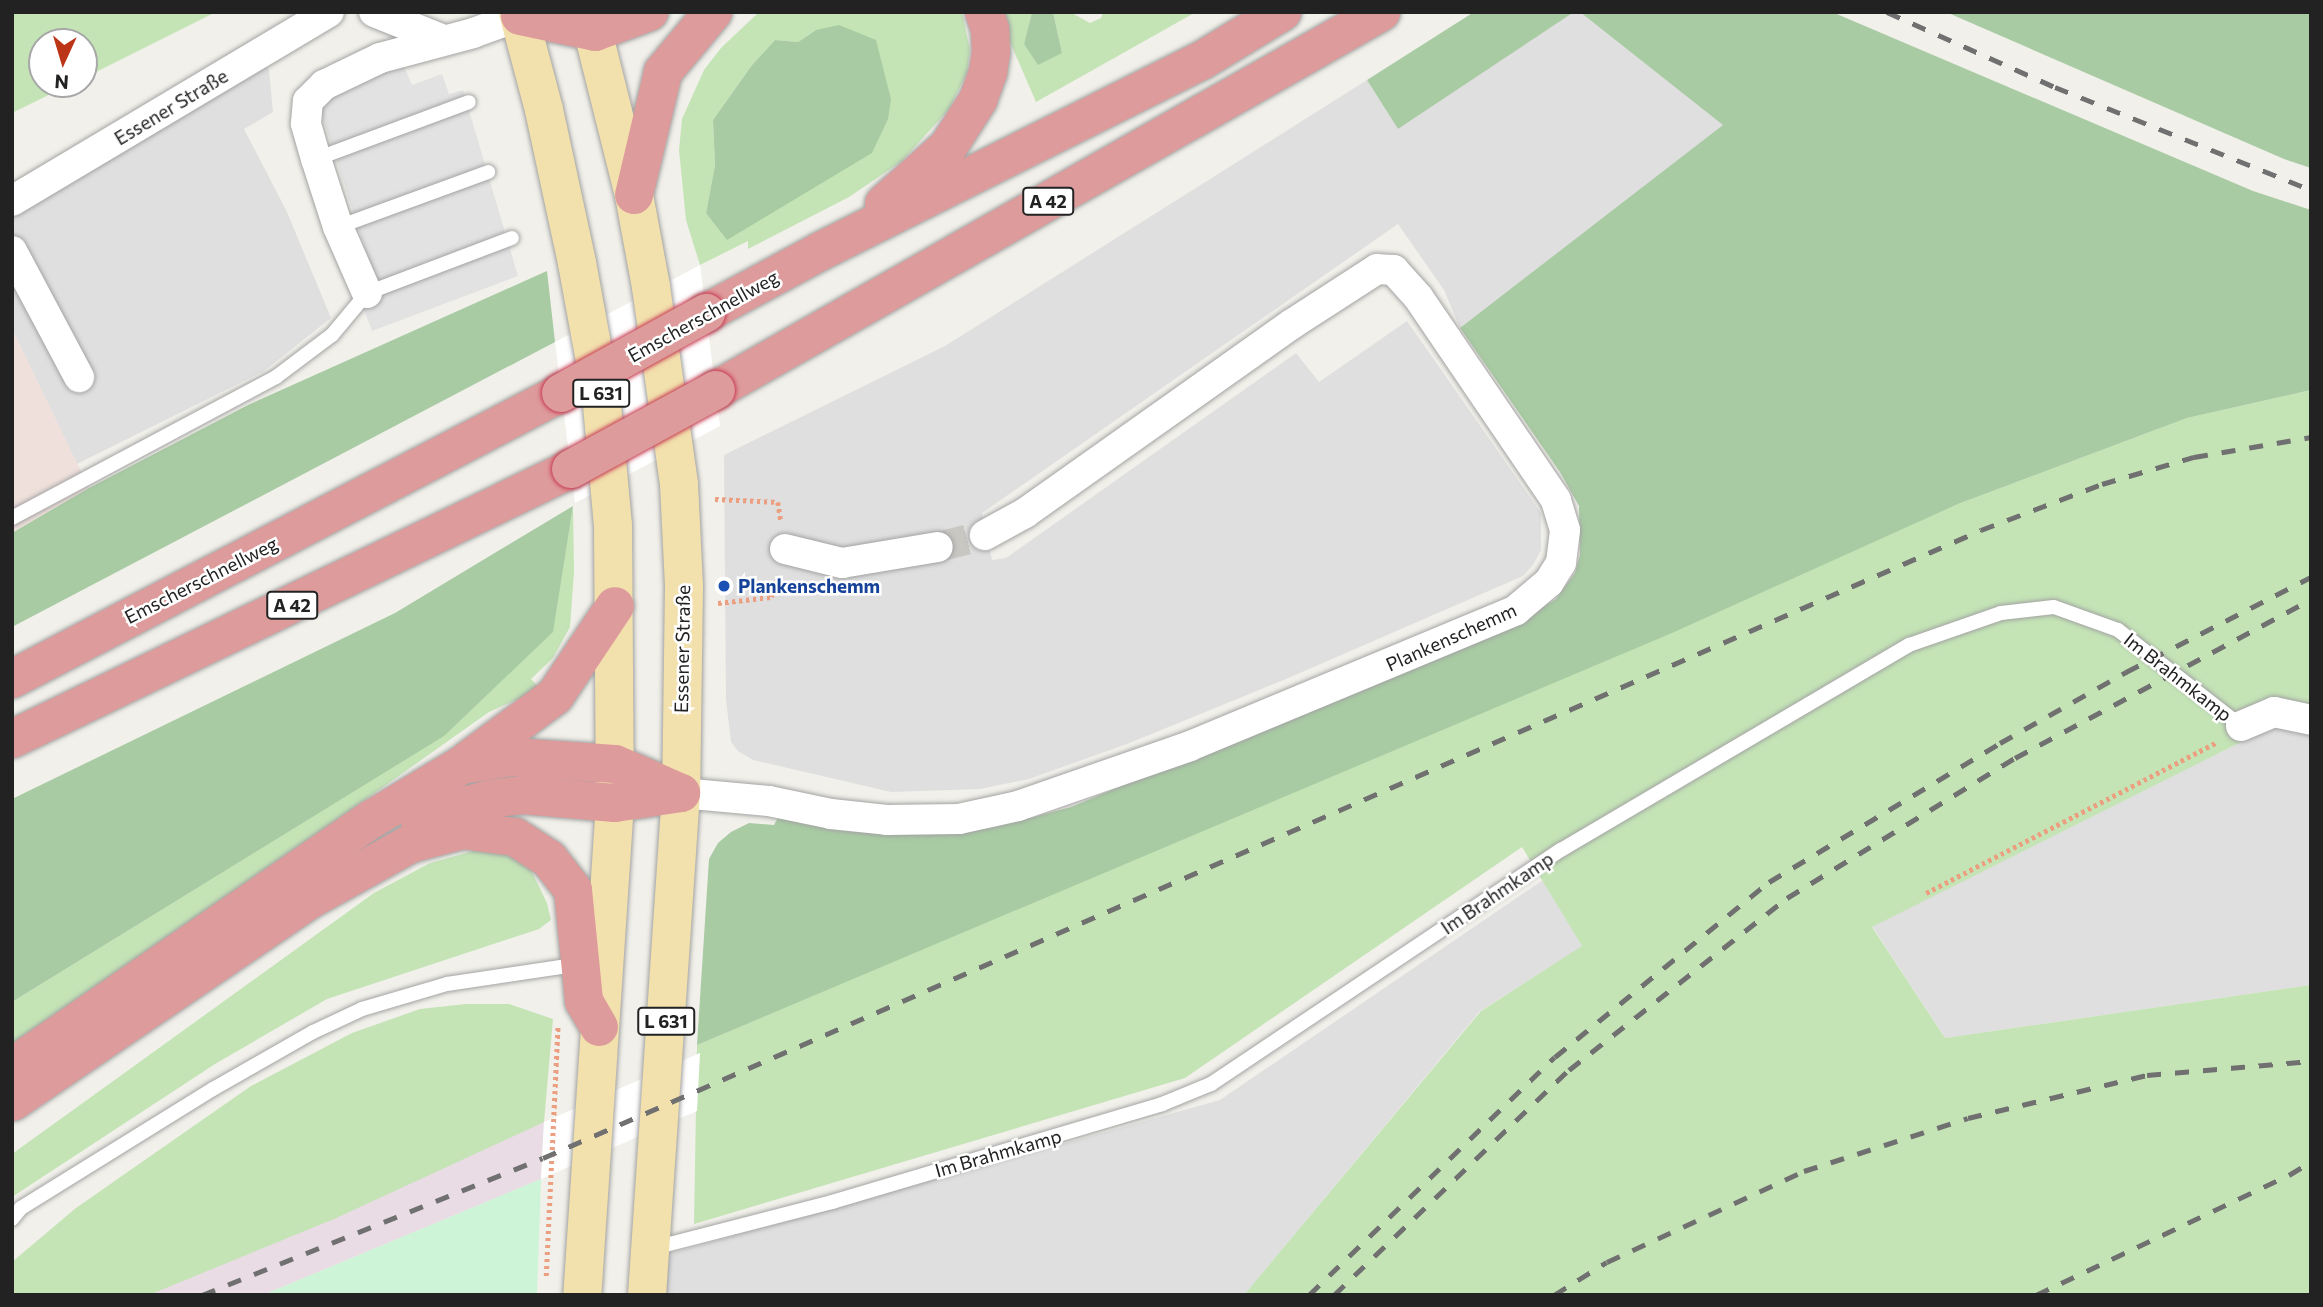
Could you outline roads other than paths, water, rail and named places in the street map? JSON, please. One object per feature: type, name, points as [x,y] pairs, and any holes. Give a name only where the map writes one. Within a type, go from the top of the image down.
[{"type":"highway","points":[[522,14],[592,22],[649,12]]},
{"type":"highway","points":[[634,194],[663,72],[713,12]]},
{"type":"highway","points":[[821,251],[897,194],[948,147],[964,125],[978,100],[988,72],[990,29],[984,12]]},
{"type":"highway","name":"Emscherschnellweg","points":[[12,679],[561,393],[821,251],[1201,61],[1282,12]]},
{"type":"highway","name":"A 42","points":[[12,739],[571,469],[716,390],[1381,12]]},
{"type":"highway","points":[[12,1068],[372,818],[462,765],[555,696],[615,606]]},
{"type":"highway","points":[[462,765],[512,757],[615,764],[681,793]]},
{"type":"highway","points":[[311,899],[365,851],[420,817],[491,799],[523,795],[615,803],[681,793]]},
{"type":"highway","points":[[12,1102],[311,899],[410,844],[463,830],[515,836],[549,859],[573,890],[584,1001],[599,1027]]},
{"type":"main road","name":"L 631","points":[[522,14],[561,183],[601,394],[613,524],[615,803],[582,1295]]},
{"type":"main road","name":"Essener Straße","points":[[592,22],[634,194],[679,484],[684,586],[681,793],[647,1295]]},
{"type":"street","name":"Essener Straße","points":[[12,201],[329,12]]},
{"type":"street","points":[[374,12],[441,39]]},
{"type":"street","points":[[367,293],[338,227],[316,159],[306,123],[308,101],[324,85],[380,58],[441,39],[474,33],[522,14]]},
{"type":"street","points":[[12,251],[79,377]]},
{"type":"street","name":"Plankenschemm","points":[[681,793],[769,801],[831,814],[887,820],[959,819],[1018,806],[1190,746],[1516,610],[1549,582],[1561,563],[1564,530],[1556,500],[1418,297],[1394,270],[1377,269],[1292,324],[1025,513],[985,535]]},
{"type":"street","points":[[785,549],[842,563],[938,547]]},
{"type":"street","name":"Im Brahmkamp","points":[[2241,726],[2274,712],[2311,720]]},
{"type":"lane","points":[[316,159],[469,102]]},
{"type":"lane","points":[[338,227],[488,172]]},
{"type":"lane","points":[[12,518],[276,377],[310,355],[332,335],[367,293],[512,238]]},
{"type":"lane","name":"Im Brahmkamp","points":[[649,1250],[832,1202],[1162,1104],[1211,1084],[1561,850],[1909,645],[2000,614],[2054,607],[2118,630],[2241,726]]},
{"type":"lane","points":[[12,1219],[21,1208],[213,1089],[313,1032],[362,1009],[447,984],[561,967],[581,968]]},
{"type":"tunnel","points":[[938,547],[985,535]]},
{"type":"railway","points":[[1887,12],[2055,87],[2311,190]]},
{"type":"railway","points":[[202,1295],[543,1158],[1981,530],[2102,484],[2194,457],[2311,437]]},
{"type":"railway","points":[[1309,1295],[1555,1057],[1769,882],[2000,743],[2126,672],[2311,577]]},
{"type":"railway","points":[[1334,1295],[1569,1070],[1787,898],[2015,758],[2311,599]]},
{"type":"railway","points":[[1554,1295],[1607,1262],[1804,1171],[1968,1118],[2147,1075],[2311,1061]]},
{"type":"railway","points":[[2036,1295],[2289,1175],[2311,1162]]},
{"type":"place","name":"Plankenschemm","points":[[724,586]]}]
